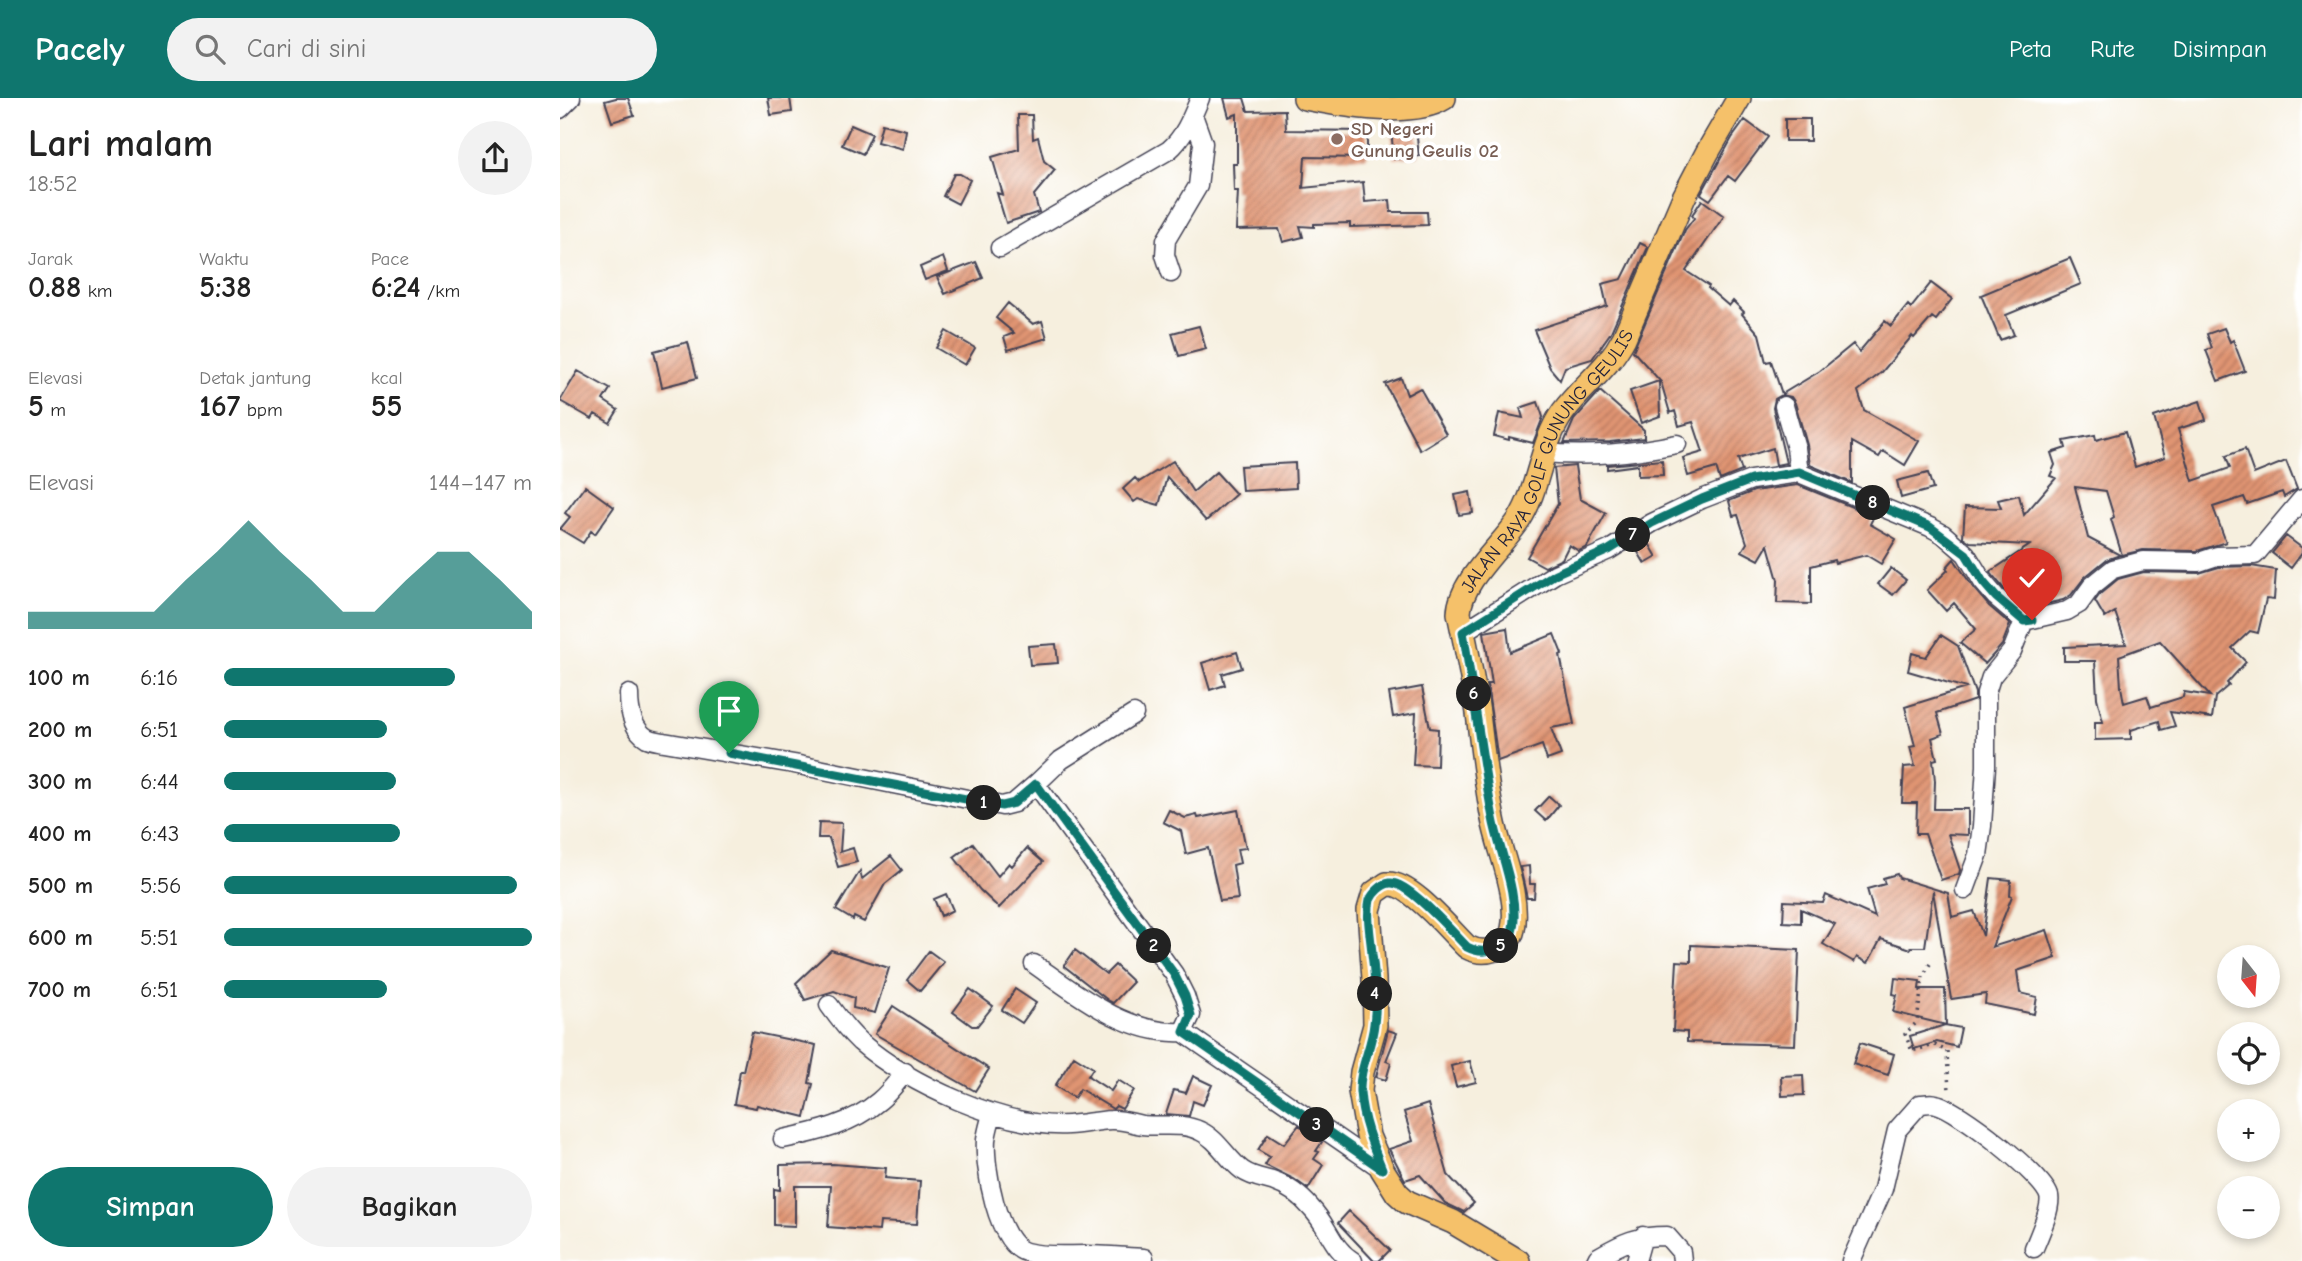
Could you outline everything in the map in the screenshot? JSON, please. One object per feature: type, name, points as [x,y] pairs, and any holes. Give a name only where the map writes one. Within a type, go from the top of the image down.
[{"type":"main road","points":[[1305,98],[1329,103],[1397,109],[1431,104],[1444,98]]},
{"type":"main road","name":"JALAN RAYA GOLF GUNUNG GEULIS","points":[[1518,1261],[1453,1222],[1407,1202],[1397,1193],[1382,1169],[1368,1136],[1360,1091],[1374,1025],[1370,900],[1374,893],[1387,884],[1403,887],[1425,904],[1475,952],[1490,951],[1505,944],[1511,937],[1514,926],[1513,902],[1493,821],[1459,613],[1462,598],[1528,504],[1550,435],[1563,413],[1612,359],[1637,312],[1644,287],[1684,197],[1706,153],[1739,98]]},
{"type":"street","points":[[560,109],[570,98]]},
{"type":"street","points":[[999,248],[1169,150],[1178,142],[1200,98]]},
{"type":"street","points":[[1171,273],[1165,255],[1166,240],[1198,186],[1203,143],[1193,115]]},
{"type":"street","points":[[1784,406],[1796,448],[1799,472]]},
{"type":"street","points":[[1544,453],[1584,456],[1642,451],[1677,444]]},
{"type":"street","points":[[1463,632],[1555,574],[1609,550],[1664,517],[1751,480],[1799,472],[1943,534],[1966,554],[1996,597],[2024,621]]},
{"type":"street","points":[[2024,621],[2067,611],[2079,604],[2092,586],[2113,569],[2143,561],[2199,562],[2217,556],[2255,555],[2302,499]]},
{"type":"street","points":[[1965,891],[1978,855],[1982,826],[1986,766],[1986,693],[1991,677],[2012,652],[2024,621]]},
{"type":"street","points":[[629,694],[629,709],[636,727],[647,738],[794,764],[1002,806],[1014,803],[1061,760],[1133,714]]},
{"type":"street","points":[[1036,784],[1174,974],[1191,1015],[1184,1032]]},
{"type":"street","points":[[1034,964],[1101,1009],[1132,1023],[1165,1033],[1184,1032],[1382,1169]]},
{"type":"street","points":[[829,1005],[846,1028],[878,1056],[935,1089],[992,1114],[1039,1124],[1068,1125],[1113,1119],[1142,1125],[1181,1126],[1199,1130],[1245,1172],[1284,1186],[1298,1196],[1325,1223],[1340,1252],[1353,1261]]},
{"type":"street","points":[[783,1139],[820,1131],[850,1119],[881,1099],[905,1072]]},
{"type":"street","points":[[1851,1261],[1883,1189],[1897,1130],[1920,1104],[1935,1103],[1947,1109],[2002,1146],[2031,1172],[2045,1189],[2050,1198],[2049,1207],[2034,1248]]},
{"type":"street","points":[[992,1114],[986,1140],[989,1171],[996,1208],[1004,1232],[1012,1244],[1024,1252],[1144,1258]]},
{"type":"street","points":[[1596,1261],[1598,1257],[1621,1244],[1643,1236],[1667,1236],[1681,1252],[1682,1261]]},
{"type":"street","points":[[1636,1261],[1643,1236]]},
{"type":"path","points":[[1930,964],[1923,976],[1917,1022],[1905,1034],[1912,1052],[1935,1045],[1947,1051],[1950,1080],[1947,1109]]},
{"type":"building","points":[[628,98],[634,115],[612,122],[605,101]]},
{"type":"building","points":[[768,98],[790,98],[792,112],[771,115]]},
{"type":"building","points":[[1224,98],[1244,98],[1248,111],[1285,110],[1286,130],[1367,131],[1367,158],[1305,157],[1303,188],[1363,182],[1365,202],[1390,200],[1391,212],[1427,212],[1428,225],[1350,227],[1350,223],[1314,224],[1314,227],[1300,226],[1303,237],[1283,242],[1279,229],[1236,230],[1238,191],[1234,191],[1233,164],[1237,164],[1237,114],[1229,117]]},
{"type":"building","points":[[1018,115],[1032,115],[1033,139],[1038,137],[1044,161],[1055,170],[1034,195],[1039,212],[1006,223],[997,193],[1003,195],[992,157],[1019,149]]},
{"type":"building","points":[[1785,119],[1810,119],[1810,141],[1785,141]]},
{"type":"building","points":[[1745,120],[1768,137],[1735,181],[1728,176],[1710,200],[1701,194]]},
{"type":"building","points":[[882,124],[906,130],[903,149],[877,142]]},
{"type":"building","points":[[851,125],[872,134],[863,154],[842,145]]},
{"type":"building","points":[[1416,128],[1419,156],[1394,159],[1391,130]]},
{"type":"building","points":[[954,174],[960,174],[970,180],[958,204],[943,196]]},
{"type":"building","points":[[1702,200],[1724,216],[1686,271],[1709,286],[1708,288],[1729,306],[1733,301],[1744,312],[1742,314],[1759,334],[1766,362],[1771,361],[1782,394],[1820,371],[1853,344],[1859,352],[1885,321],[1891,326],[1908,305],[1911,308],[1931,283],[1952,299],[1936,320],[1932,317],[1882,372],[1858,391],[1864,410],[1919,441],[1905,465],[1883,451],[1879,457],[1852,442],[1852,483],[1810,465],[1795,403],[1791,397],[1782,395],[1775,399],[1773,408],[1786,463],[1776,465],[1773,448],[1738,459],[1742,471],[1720,480],[1716,468],[1688,476],[1683,458],[1703,452],[1693,422],[1679,426],[1675,411],[1670,413],[1661,382],[1633,351],[1685,230]]},
{"type":"building","points":[[1640,243],[1648,247],[1611,332],[1592,359],[1565,367],[1560,380],[1550,368],[1534,330],[1607,306],[1602,284],[1622,279]]},
{"type":"building","points":[[943,257],[948,271],[925,280],[920,267]]},
{"type":"building","points":[[2070,258],[2081,284],[2006,315],[2014,335],[2000,340],[1981,295]]},
{"type":"building","points":[[976,262],[983,278],[945,294],[937,277]]},
{"type":"building","points":[[1008,303],[1033,324],[1042,321],[1047,338],[1008,350],[1004,337],[1014,333],[996,318]]},
{"type":"building","points":[[1199,326],[1206,349],[1179,356],[1172,333]]},
{"type":"building","points":[[2224,328],[2230,342],[2233,340],[2245,371],[2218,381],[2206,350],[2212,348],[2207,334]]},
{"type":"building","points":[[946,331],[975,348],[965,365],[936,348]]},
{"type":"building","points":[[688,342],[697,378],[662,387],[654,351]]},
{"type":"building","points":[[578,371],[610,389],[603,400],[618,410],[610,423],[595,414],[592,419],[560,401]]},
{"type":"building","points":[[1401,378],[1407,395],[1420,388],[1446,434],[1420,450],[1385,384]]},
{"type":"building","points":[[1659,381],[1660,416],[1641,423],[1630,391]]},
{"type":"building","points":[[1600,391],[1644,430],[1644,438],[1564,443],[1574,420]]},
{"type":"building","points":[[2200,401],[2206,420],[2178,429],[2193,481],[2230,468],[2226,456],[2245,449],[2254,474],[2286,461],[2297,489],[2284,497],[2282,492],[2247,504],[2244,497],[2213,507],[2226,542],[2197,551],[2143,550],[2122,555],[2106,491],[2075,487],[2088,538],[2120,555],[2106,560],[2063,600],[2037,606],[2035,600],[2023,605],[2004,589],[1990,572],[2030,545],[1970,542],[1963,537],[1965,507],[2001,508],[1998,500],[2019,495],[2024,515],[2056,478],[2050,476],[2055,465],[2051,453],[2066,448],[2064,441],[2095,435],[2096,440],[2125,432],[2135,467],[2165,457],[2154,417]]},
{"type":"building","points":[[1538,402],[1543,417],[1533,443],[1494,436],[1499,413],[1523,418],[1520,408]]},
{"type":"building","points":[[1662,460],[1663,475],[1638,476],[1638,465],[1607,469],[1607,465]]},
{"type":"building","points":[[1173,461],[1193,492],[1216,472],[1236,494],[1206,521],[1167,477],[1159,505],[1138,499],[1134,502],[1123,489],[1135,478],[1139,482]]},
{"type":"building","points":[[1295,463],[1296,488],[1242,491],[1240,466]]},
{"type":"building","points":[[1575,466],[1580,499],[1606,513],[1587,547],[1579,551],[1569,545],[1562,559],[1545,567],[1527,557],[1558,504],[1554,468]]},
{"type":"building","points":[[1928,473],[1933,489],[1901,498],[1897,481]]},
{"type":"building","points":[[1798,485],[1874,516],[1870,524],[1896,539],[1881,564],[1866,555],[1811,566],[1811,604],[1777,603],[1778,580],[1768,545],[1759,560],[1742,551],[1747,543],[1738,515],[1733,516],[1729,501],[1754,491]]},
{"type":"building","points":[[585,486],[614,507],[595,534],[591,531],[583,543],[560,529],[570,517],[565,513]]},
{"type":"building","points":[[1470,492],[1473,513],[1459,515],[1455,495]]},
{"type":"building","points":[[2286,536],[2302,548],[2302,553],[2291,568],[2272,553]]},
{"type":"building","points":[[1647,540],[1657,557],[1645,564],[1635,547]]},
{"type":"building","points":[[1954,559],[1974,589],[2010,624],[2002,645],[1985,664],[1960,643],[1976,629],[1954,603],[1946,611],[1927,590],[1948,570],[1946,568]]},
{"type":"building","points":[[2251,566],[2276,570],[2274,600],[2266,599],[2258,633],[2250,631],[2232,648],[2246,662],[2227,683],[2229,685],[2215,697],[2212,718],[2170,712],[2175,726],[2161,730],[2159,721],[2131,730],[2131,739],[2095,740],[2095,722],[2103,722],[2097,698],[2095,661],[2064,661],[2064,647],[2126,644],[2115,612],[2105,618],[2095,601],[2100,594],[2118,579],[2144,572],[2199,573],[2219,567]],"holes":[[[2160,641],[2210,696],[2184,692],[2183,697],[2151,707],[2147,696],[2124,703],[2119,656]]]},
{"type":"building","points":[[1891,568],[1906,580],[1893,595],[1878,584]]},
{"type":"building","points":[[1507,628],[1510,652],[1554,634],[1562,654],[1560,655],[1574,724],[1551,728],[1561,755],[1547,760],[1542,745],[1498,761],[1487,684],[1492,684],[1484,632]]},
{"type":"building","points":[[1941,635],[1958,646],[1975,693],[1975,700],[1937,713],[1943,734],[1932,738],[1937,759],[1933,760],[1934,809],[1968,809],[1968,835],[1948,834],[1959,874],[1941,880],[1925,834],[1916,834],[1917,803],[1902,803],[1904,767],[1915,766],[1910,747],[1915,746],[1905,707],[1966,688],[1908,671],[1912,653],[1926,657]]},
{"type":"building","points":[[1056,644],[1058,663],[1030,665],[1028,646]]},
{"type":"building","points":[[1237,652],[1242,668],[1222,674],[1225,685],[1210,690],[1202,663]]},
{"type":"building","points":[[1422,687],[1430,728],[1438,729],[1437,766],[1413,765],[1416,713],[1393,717],[1389,693]]},
{"type":"building","points":[[1549,796],[1559,805],[1546,821],[1535,811]]},
{"type":"building","points":[[1169,810],[1185,818],[1197,815],[1198,818],[1238,810],[1246,848],[1237,849],[1240,863],[1233,865],[1238,899],[1220,901],[1208,848],[1186,854],[1181,831],[1163,822]]},
{"type":"building","points":[[819,822],[842,823],[840,852],[853,848],[857,862],[838,867],[829,838],[818,838]]},
{"type":"building","points":[[973,843],[998,876],[1009,863],[1012,866],[1027,848],[1043,862],[999,908],[980,890],[954,857]]},
{"type":"building","points":[[891,856],[902,870],[885,884],[864,922],[854,917],[853,920],[836,910],[860,871],[862,879]]},
{"type":"building","points":[[1529,866],[1530,884],[1535,884],[1534,898],[1527,898],[1520,867]]},
{"type":"building","points":[[1897,874],[1899,878],[1948,893],[1952,917],[1974,911],[1983,936],[1991,878],[2011,880],[2012,896],[1992,947],[2047,930],[2056,958],[2017,971],[2020,993],[2037,997],[2034,1014],[1985,1004],[1986,994],[1951,999],[1933,891],[1925,947],[1911,949],[1881,939],[1868,963],[1857,957],[1854,962],[1823,944],[1835,924],[1801,909],[1801,923],[1783,922],[1784,901],[1823,903],[1826,895],[1875,917],[1867,889],[1885,884],[1883,878]]},
{"type":"building","points":[[946,894],[953,910],[941,916],[934,899]]},
{"type":"building","points":[[1691,945],[1799,950],[1795,1045],[1687,1042],[1687,1032],[1673,1031],[1677,961],[1691,962]]},
{"type":"building","points":[[831,950],[889,968],[875,1013],[853,1008],[854,998],[834,991],[805,1000],[796,983]]},
{"type":"building","points":[[1075,950],[1106,974],[1115,965],[1133,982],[1113,1003],[1109,1001],[1064,966]]},
{"type":"building","points":[[929,951],[944,962],[920,991],[907,980]]},
{"type":"building","points":[[1895,978],[1920,981],[1919,989],[1945,989],[1946,1025],[1893,1012],[1897,995],[1893,994]]},
{"type":"building","points":[[970,989],[993,1006],[977,1026],[972,1026],[953,1012]]},
{"type":"building","points":[[1015,989],[1036,1003],[1022,1023],[1002,1010]]},
{"type":"building","points":[[893,1006],[989,1069],[975,1091],[875,1034]]},
{"type":"building","points":[[1945,1025],[1961,1028],[1957,1047],[1937,1042],[1914,1049],[1910,1036]]},
{"type":"building","points":[[1388,1030],[1397,1033],[1386,1061],[1391,1063],[1386,1080],[1376,1077]]},
{"type":"building","points":[[752,1032],[816,1045],[809,1083],[813,1084],[805,1117],[757,1105],[756,1108],[734,1104],[740,1071],[743,1071]]},
{"type":"building","points":[[1860,1043],[1894,1054],[1888,1075],[1853,1064]]},
{"type":"building","points":[[1074,1056],[1093,1068],[1088,1076],[1111,1091],[1118,1080],[1134,1090],[1122,1109],[1116,1106],[1113,1109],[1080,1089],[1074,1098],[1055,1086]]},
{"type":"building","points":[[1470,1061],[1476,1082],[1456,1087],[1451,1066]]},
{"type":"building","points":[[1803,1075],[1804,1095],[1782,1096],[1781,1076]]},
{"type":"building","points":[[1193,1076],[1212,1085],[1203,1105],[1193,1101],[1189,1116],[1166,1114],[1174,1090],[1186,1093]]},
{"type":"building","points":[[1428,1104],[1448,1175],[1474,1203],[1464,1212],[1445,1203],[1420,1175],[1405,1180],[1389,1149],[1413,1141],[1404,1112]]},
{"type":"building","points":[[1299,1125],[1322,1142],[1314,1159],[1323,1165],[1308,1189],[1265,1165],[1270,1157],[1258,1150],[1268,1134],[1284,1144]]},
{"type":"building","points":[[833,1164],[886,1168],[885,1178],[920,1181],[917,1224],[880,1222],[879,1231],[828,1227],[831,1186],[795,1186],[795,1226],[774,1225],[774,1189],[780,1190],[780,1165]]},
{"type":"building","points":[[1349,1211],[1390,1250],[1379,1261],[1374,1261],[1338,1223]]},
{"type":"place","name":"SD Negeri Gunung Geulis 02","points":[[1337,139]]},
{"type":"route","points":[[729,753],[1002,806],[1014,803],[1036,784],[1174,974],[1191,1015],[1184,1032],[1382,1169],[1368,1136],[1360,1091],[1374,1025],[1370,900],[1374,893],[1387,884],[1403,887],[1425,904],[1475,952],[1490,951],[1505,944],[1511,937],[1514,926],[1513,902],[1493,821],[1463,632],[1555,574],[1609,550],[1652,523],[1702,499],[1751,480],[1799,472],[1943,534],[1966,554],[1996,597],[2024,621],[2032,620]]}]
